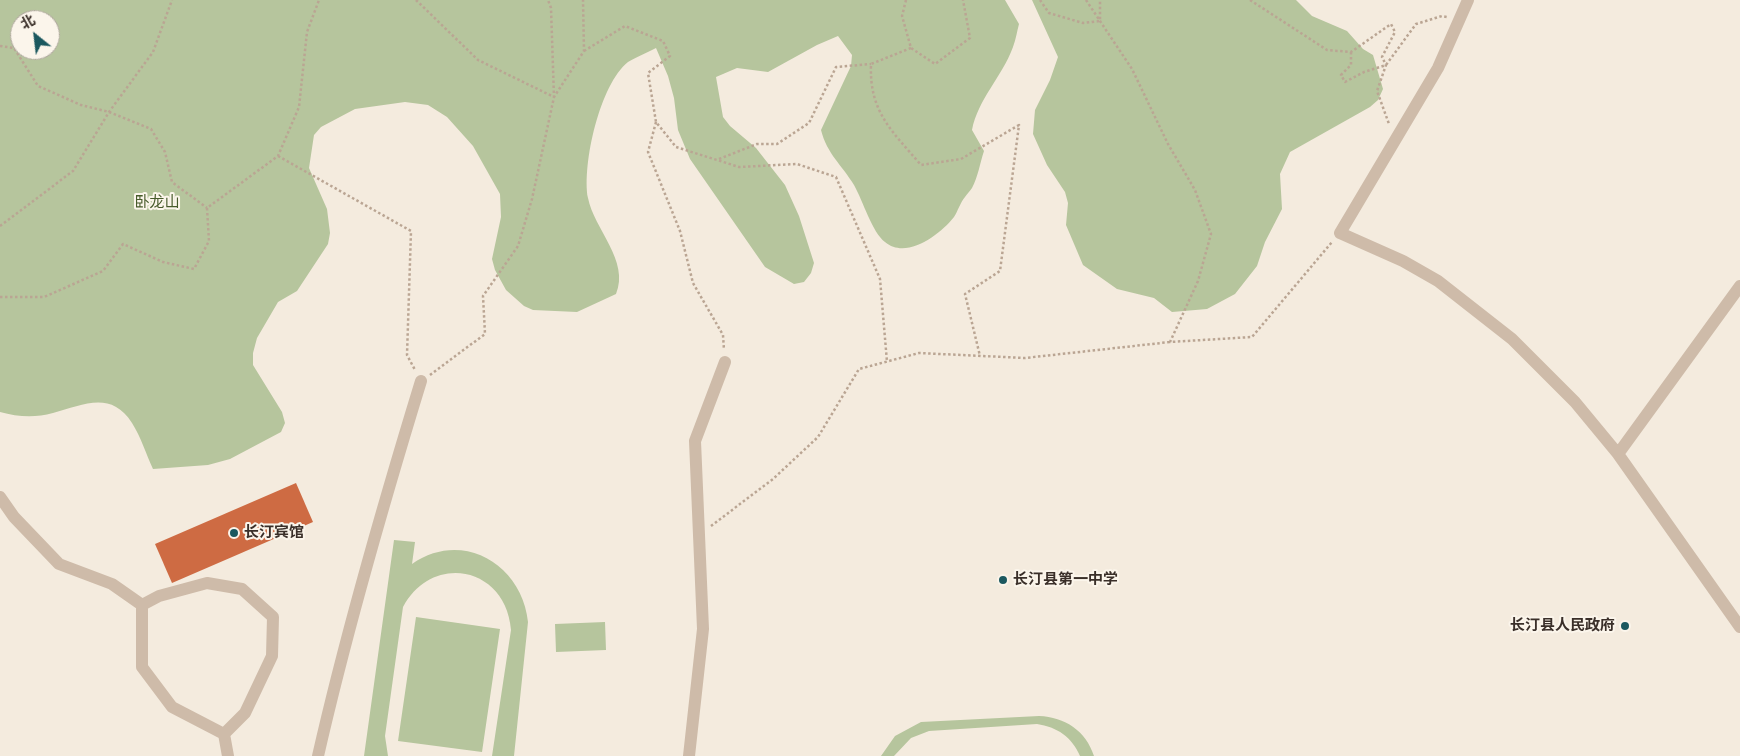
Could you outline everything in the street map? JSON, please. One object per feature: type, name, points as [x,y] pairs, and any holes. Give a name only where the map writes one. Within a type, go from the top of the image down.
[{"type":"street","points":[[1468,0],[1438,68],[1340,232],[1403,261],[1438,281],[1512,340],[1575,402],[1618,454],[1740,627]]},
{"type":"street","points":[[1618,454],[1740,286]]},
{"type":"street","points":[[689,756],[703,629],[695,441],[725,362]]},
{"type":"street","points":[[318,756],[341,658],[377,524],[421,381]]},
{"type":"street","points":[[0,497],[14,517],[59,564],[112,584],[142,604]]},
{"type":"street","points":[[142,604],[158,596],[208,583],[242,588],[273,617],[272,656],[245,713],[224,734]]},
{"type":"street","points":[[142,604],[142,667],[172,707],[224,734]]},
{"type":"street","points":[[224,734],[228,756]]},
{"type":"path","points":[[0,226],[73,171],[109,112],[153,52],[172,0]]},
{"type":"path","points":[[207,208],[278,156],[298,107],[307,32],[319,0]]},
{"type":"path","points":[[416,0],[478,60],[554,97]]},
{"type":"path","points":[[278,156],[411,231],[407,355],[421,381],[485,334],[483,296],[518,246],[532,199],[554,97],[550,8],[548,0]]},
{"type":"path","points":[[583,0],[584,51]]},
{"type":"path","points":[[906,0],[902,16],[911,48],[935,64],[970,38],[963,0]]},
{"type":"path","points":[[1040,0],[1049,13],[1083,23],[1100,20]]},
{"type":"path","points":[[1086,0],[1132,68],[1168,144],[1195,190],[1211,234],[1198,281],[1170,342]]},
{"type":"path","points":[[1100,0],[1100,20]]},
{"type":"path","points":[[1250,0],[1327,50],[1351,52],[1391,24],[1395,32],[1382,57],[1386,66]]},
{"type":"path","points":[[1395,139],[1377,90],[1386,66],[1416,24],[1442,16],[1460,19]]},
{"type":"path","points":[[554,97],[584,51],[625,26],[663,41],[670,56],[648,73],[656,122],[648,152],[680,231],[693,283],[723,335],[725,362]]},
{"type":"path","points":[[0,46],[14,48],[38,86],[81,105],[109,112],[151,128],[165,152],[172,182],[207,208],[209,241],[194,269],[163,262],[124,244],[103,272],[44,297],[0,297]]},
{"type":"path","points":[[718,160],[757,144],[776,144],[809,123],[836,67],[871,64],[911,48]]},
{"type":"path","points":[[1351,52],[1351,65],[1340,75],[1345,82],[1364,72],[1386,66]]},
{"type":"path","points":[[871,64],[870,86],[883,120],[921,165],[961,159],[1019,124],[1000,271],[965,294],[980,356]]},
{"type":"path","points":[[656,122],[676,146],[739,167],[797,164],[836,177],[880,279],[886,362]]},
{"type":"path","points":[[699,535],[772,479],[818,437],[859,370],[919,353],[1026,358],[1170,342],[1252,338],[1340,232]]},
{"type":"green space","name":"卧龙山","points":[[0,0],[1005,0],[1019,24],[1008,58],[979,108],[975,119],[972,130],[984,151],[974,184],[948,224],[932,238],[912,247],[893,247],[880,237],[854,185],[827,146],[821,130],[851,66],[852,55],[838,36],[817,45],[768,72],[737,68],[716,77],[723,117],[730,126],[756,148],[785,185],[799,216],[814,263],[811,273],[804,282],[794,284],[765,267],[690,159],[678,130],[674,98],[668,76],[656,48],[628,62],[618,73],[601,106],[591,146],[588,165],[588,198],[591,210],[615,257],[619,282],[616,294],[577,312],[533,310],[524,306],[506,290],[495,270],[492,259],[501,217],[500,194],[473,146],[447,117],[428,105],[405,102],[355,109],[321,127],[314,135],[309,168],[327,209],[330,233],[328,244],[297,291],[278,302],[257,338],[253,353],[253,365],[282,412],[285,423],[281,432],[230,459],[208,465],[153,469],[132,423],[115,406],[106,403],[96,403],[46,415],[13,415],[0,412]]},
{"type":"green space","points":[[1032,0],[1296,0],[1312,16],[1347,31],[1363,49],[1373,55],[1383,89],[1378,100],[1370,107],[1290,152],[1280,174],[1282,209],[1265,242],[1257,266],[1235,294],[1207,309],[1172,312],[1154,298],[1117,289],[1083,265],[1066,225],[1068,203],[1065,192],[1047,165],[1033,134],[1035,110],[1050,80],[1058,57]]},
{"type":"green space","points":[[394,540],[415,542],[412,564],[431,554],[450,550],[469,552],[487,558],[502,569],[514,584],[523,601],[528,622],[514,756],[492,756],[511,630],[506,609],[496,592],[483,581],[466,574],[449,573],[432,579],[416,590],[403,607],[385,736],[388,756],[364,756]]},
{"type":"green space","points":[[416,617],[500,629],[482,752],[398,741]]},
{"type":"green space","points":[[605,622],[606,650],[556,652],[555,624]]},
{"type":"green space","points":[[1039,716],[1057,719],[1073,727],[1086,739],[1094,756],[1080,756],[1073,743],[1063,734],[1044,725],[1037,724],[929,731],[911,738],[894,756],[881,756],[895,736],[921,722]]},
{"type":"building","name":"长汀宾馆","points":[[296,483],[313,522],[172,583],[155,544]]},
{"type":"place","name":"长汀宾馆","points":[[234,533]]},
{"type":"place","name":"长汀县第一中学","points":[[1003,580]]},
{"type":"place","name":"长汀县人民政府","points":[[1625,626]]}]
